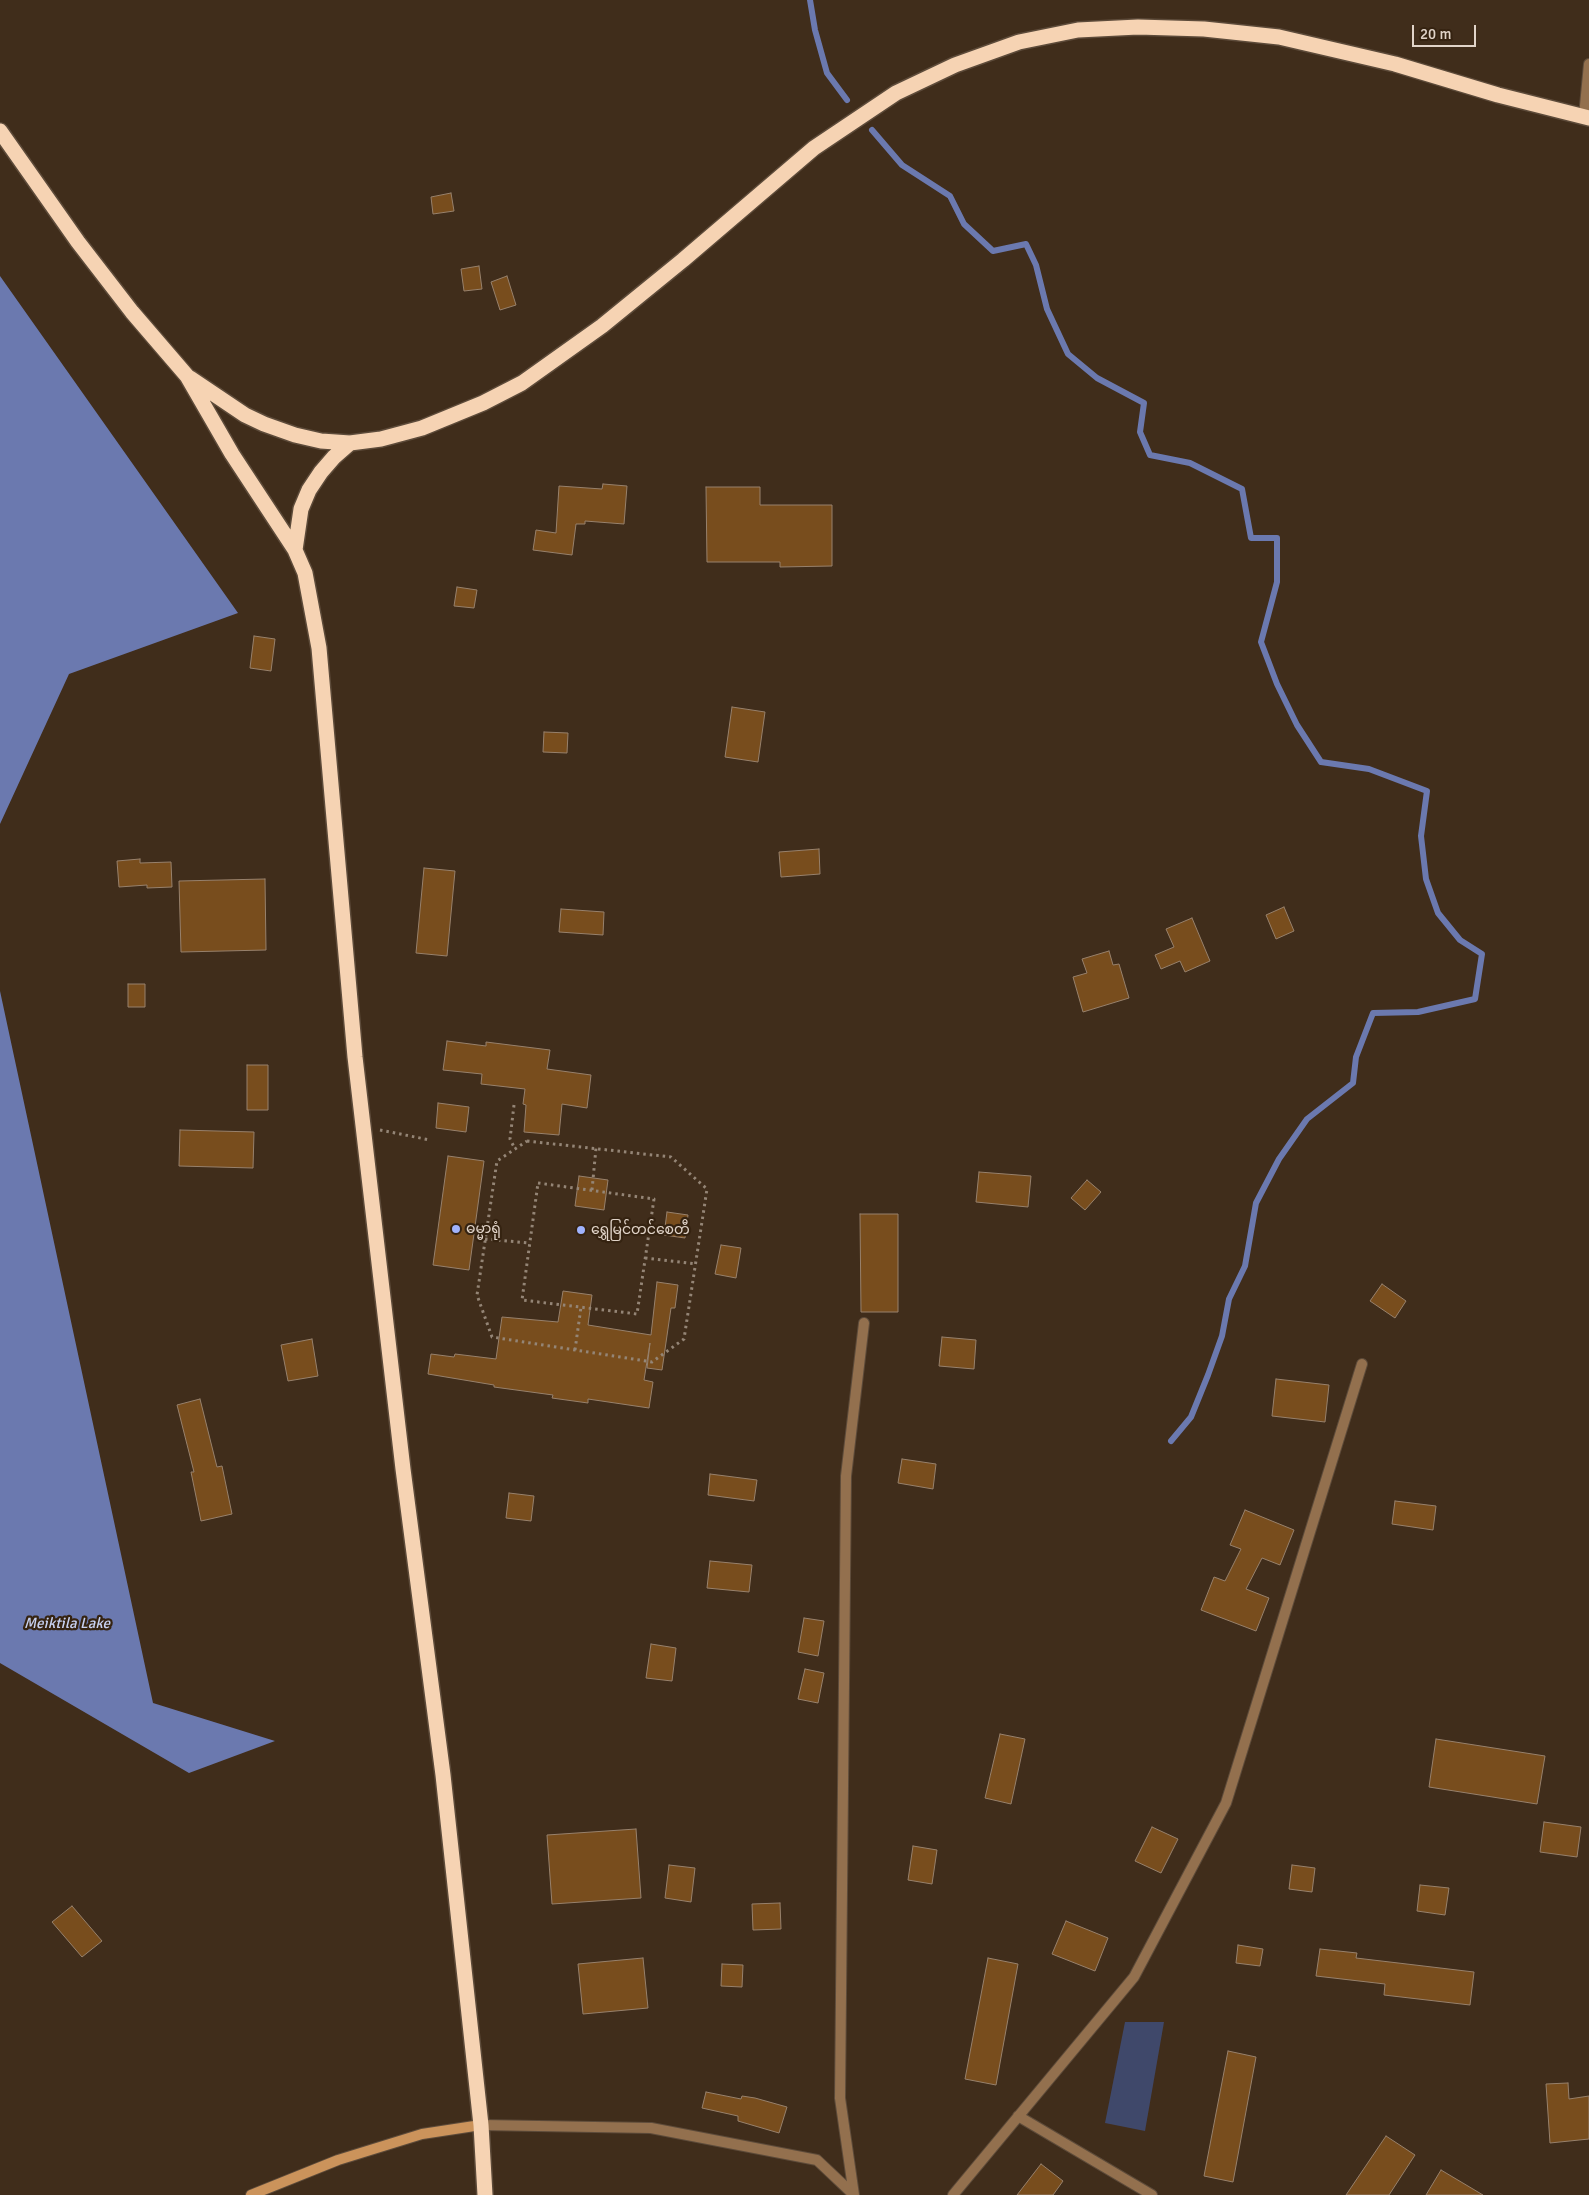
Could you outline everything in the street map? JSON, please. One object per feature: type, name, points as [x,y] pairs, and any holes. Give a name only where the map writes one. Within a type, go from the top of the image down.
[{"type":"highway","points":[[187,376],[245,415],[296,435],[321,441],[350,443],[381,439],[422,428],[483,403],[522,383],[602,326],[683,260],[814,148],[896,92],[955,65],[1019,42],[1078,30],[1138,27],[1204,29],[1279,38],[1395,64],[1498,95],[1586,117]]},
{"type":"highway","points":[[0,131],[84,250],[132,312],[187,376],[232,454],[295,550],[306,573],[319,648],[362,1126],[400,1450],[443,1775],[481,2125],[485,2195]]},
{"type":"highway","points":[[295,550],[301,509],[309,490],[325,467],[350,443]]},
{"type":"street","points":[[1586,117],[1589,64]]},
{"type":"street","points":[[854,2195],[840,2098],[846,1486],[864,1322]]},
{"type":"street","points":[[953,2195],[1134,1977],[1226,1803],[1362,1364]]},
{"type":"street","points":[[1018,2116],[1152,2195]]},
{"type":"street","points":[[251,2195],[338,2160],[422,2134],[481,2125],[650,2128],[817,2160],[854,2195]]},
{"type":"path","points":[[514,1105],[510,1139],[515,1149]]},
{"type":"path","points":[[362,1126],[430,1140]]},
{"type":"path","points":[[527,1140],[596,1148],[670,1157],[707,1189],[684,1339],[652,1362],[492,1337],[476,1295],[497,1161],[527,1140]]},
{"type":"path","points":[[592,1190],[596,1148]]},
{"type":"path","points":[[538,1183],[654,1199],[637,1314],[522,1300],[530,1243],[538,1183]]},
{"type":"path","points":[[485,1239],[530,1243]]},
{"type":"path","points":[[646,1258],[696,1264]]},
{"type":"path","points":[[575,1350],[580,1307]]},
{"type":"shaded area","points":[[1125,2022],[1164,2022],[1145,2131],[1105,2123]]},
{"type":"water","points":[[0,276],[238,613],[69,674],[0,824]]},
{"type":"water","name":"Meiktila Lake","points":[[0,991],[153,1703],[275,1741],[189,1773],[0,1663]]},
{"type":"building","points":[[451,193],[454,211],[433,214],[431,197]]},
{"type":"building","points":[[479,266],[482,289],[464,291],[461,269]]},
{"type":"building","points":[[507,276],[516,305],[500,310],[491,282]]},
{"type":"building","points":[[603,484],[627,486],[624,524],[585,521],[585,524],[576,524],[572,555],[533,550],[536,530],[556,533],[559,486],[602,489]]},
{"type":"building","points":[[706,487],[760,487],[760,505],[832,505],[832,566],[780,567],[780,562],[707,562]]},
{"type":"building","points":[[457,587],[477,590],[474,608],[454,606]]},
{"type":"building","points":[[254,636],[275,639],[271,671],[250,668]]},
{"type":"building","points":[[732,707],[765,712],[758,762],[725,757]]},
{"type":"building","points":[[544,732],[568,733],[567,753],[543,752]]},
{"type":"building","points":[[819,849],[820,874],[781,877],[779,852]]},
{"type":"building","points":[[140,859],[140,863],[171,862],[172,887],[147,888],[147,885],[119,887],[117,861]]},
{"type":"building","points":[[424,868],[455,871],[447,956],[416,953]]},
{"type":"building","points":[[265,879],[266,950],[181,952],[179,881]]},
{"type":"building","points":[[1284,907],[1294,931],[1276,939],[1266,915]]},
{"type":"building","points":[[561,909],[604,912],[603,935],[559,932]]},
{"type":"building","points":[[1192,918],[1210,961],[1185,972],[1180,961],[1161,969],[1155,955],[1174,947],[1166,929]]},
{"type":"building","points":[[1109,951],[1113,965],[1119,964],[1129,998],[1083,1012],[1073,977],[1087,973],[1082,959]]},
{"type":"building","points":[[128,984],[145,984],[145,1007],[128,1007]]},
{"type":"building","points":[[447,1041],[486,1046],[486,1042],[550,1050],[547,1069],[591,1075],[587,1108],[562,1104],[559,1135],[524,1132],[526,1105],[523,1104],[525,1089],[481,1084],[482,1074],[443,1070]]},
{"type":"building","points":[[247,1065],[268,1065],[268,1110],[247,1110]]},
{"type":"building","points":[[438,1103],[469,1107],[466,1132],[436,1128]]},
{"type":"building","points":[[180,1130],[254,1132],[253,1168],[179,1166]]},
{"type":"building","name":"ဓမ္မာရုံ","points":[[448,1156],[484,1161],[469,1270],[433,1265]]},
{"type":"building","points":[[979,1172],[1031,1176],[1028,1207],[976,1202]]},
{"type":"building","points":[[579,1176],[608,1180],[604,1210],[575,1206]]},
{"type":"building","points":[[1087,1180],[1101,1192],[1085,1210],[1071,1198]]},
{"type":"building","points":[[667,1212],[688,1215],[685,1238],[664,1235]]},
{"type":"building","points":[[860,1214],[898,1214],[898,1312],[861,1312]]},
{"type":"building","points":[[721,1245],[741,1248],[736,1278],[715,1274]]},
{"type":"building","points":[[657,1282],[678,1285],[675,1308],[671,1308],[662,1370],[647,1368],[650,1343],[644,1380],[653,1382],[649,1408],[588,1399],[588,1403],[552,1398],[553,1395],[494,1387],[494,1385],[428,1374],[431,1354],[454,1357],[455,1354],[496,1359],[502,1317],[558,1322],[563,1291],[592,1295],[588,1325],[651,1335]]},
{"type":"building","points":[[1382,1284],[1406,1301],[1395,1318],[1370,1301]]},
{"type":"building","points":[[942,1337],[976,1340],[974,1369],[939,1366]]},
{"type":"building","points":[[312,1339],[318,1376],[288,1381],[281,1345]]},
{"type":"building","points":[[1276,1379],[1329,1385],[1325,1422],[1272,1416]]},
{"type":"building","points":[[200,1399],[217,1467],[222,1466],[232,1514],[201,1521],[191,1472],[194,1472],[177,1405]]},
{"type":"building","points":[[902,1459],[936,1464],[933,1489],[898,1483]]},
{"type":"building","points":[[710,1474],[757,1480],[754,1501],[708,1495]]},
{"type":"building","points":[[509,1493],[534,1496],[531,1521],[506,1518]]},
{"type":"building","points":[[1395,1501],[1436,1506],[1433,1530],[1392,1524]]},
{"type":"building","points":[[1245,1510],[1294,1530],[1280,1565],[1262,1558],[1246,1589],[1269,1598],[1256,1631],[1201,1610],[1214,1577],[1225,1581],[1241,1549],[1230,1545]]},
{"type":"building","points":[[710,1561],[752,1565],[749,1592],[707,1588]]},
{"type":"building","points":[[804,1618],[824,1621],[818,1656],[798,1652]]},
{"type":"building","points":[[651,1644],[676,1648],[672,1681],[646,1678]]},
{"type":"building","points":[[805,1669],[824,1673],[818,1703],[798,1699]]},
{"type":"building","points":[[1000,1734],[1025,1739],[1011,1804],[985,1798]]},
{"type":"building","points":[[1436,1739],[1545,1756],[1537,1804],[1429,1787]]},
{"type":"building","points":[[1544,1822],[1581,1827],[1577,1857],[1540,1852]]},
{"type":"building","points":[[1152,1827],[1178,1839],[1161,1873],[1135,1861]]},
{"type":"building","points":[[636,1829],[641,1898],[552,1904],[547,1835]]},
{"type":"building","points":[[913,1846],[937,1850],[932,1884],[908,1880]]},
{"type":"building","points":[[669,1865],[695,1868],[691,1902],[665,1898]]},
{"type":"building","points":[[1292,1865],[1315,1868],[1312,1892],[1289,1889]]},
{"type":"building","points":[[1420,1885],[1449,1888],[1445,1915],[1417,1911]]},
{"type":"building","points":[[780,1903],[781,1929],[753,1930],[752,1904]]},
{"type":"building","points":[[72,1906],[102,1941],[82,1957],[52,1922]]},
{"type":"building","points":[[1066,1921],[1108,1938],[1095,1971],[1052,1954]]},
{"type":"building","points":[[1238,1945],[1263,1949],[1260,1966],[1236,1963]]},
{"type":"building","points":[[1320,1949],[1357,1953],[1356,1958],[1474,1972],[1470,2005],[1384,1995],[1385,1984],[1316,1976]]},
{"type":"building","points":[[643,1958],[648,2008],[583,2014],[578,1964]]},
{"type":"building","points":[[988,1958],[1018,1964],[996,2085],[965,2079]]},
{"type":"building","points":[[722,1964],[743,1965],[742,1987],[721,1986]]},
{"type":"building","points":[[1228,2051],[1256,2057],[1233,2182],[1204,2176]]},
{"type":"building","points":[[1568,2083],[1569,2099],[1589,2096],[1589,2139],[1550,2143],[1546,2084]]},
{"type":"building","points":[[706,2092],[741,2099],[742,2096],[755,2098],[787,2107],[779,2133],[738,2121],[738,2116],[702,2108]]},
{"type":"building","points":[[1386,2136],[1415,2155],[1389,2195],[1346,2195]]},
{"type":"building","points":[[1041,2164],[1063,2181],[1053,2195],[1017,2195]]},
{"type":"building","points":[[1441,2170],[1483,2195],[1426,2195]]},
{"type":"waterway","points":[[810,0],[815,30],[827,73],[847,100]]},
{"type":"waterway","points":[[872,130],[902,165],[950,196],[964,224],[993,251],[1026,244],[1036,265],[1047,309],[1068,354],[1097,378],[1144,403],[1140,432],[1150,455],[1190,463],[1242,489],[1251,538],[1277,538],[1277,582],[1261,642],[1277,684],[1297,725],[1321,762],[1369,769],[1427,791],[1421,836],[1426,879],[1438,913],[1460,940],[1482,954],[1475,999],[1418,1012],[1373,1013],[1356,1057],[1353,1083],[1307,1119],[1279,1159],[1256,1203],[1245,1266],[1229,1299],[1222,1336],[1208,1375],[1191,1417],[1171,1441]]},
{"type":"place","name":"ဓမ္မာရုံ","points":[[456,1229]]},
{"type":"place","name":"ရွှေမြင်တင်စေတီ","points":[[581,1230]]}]
